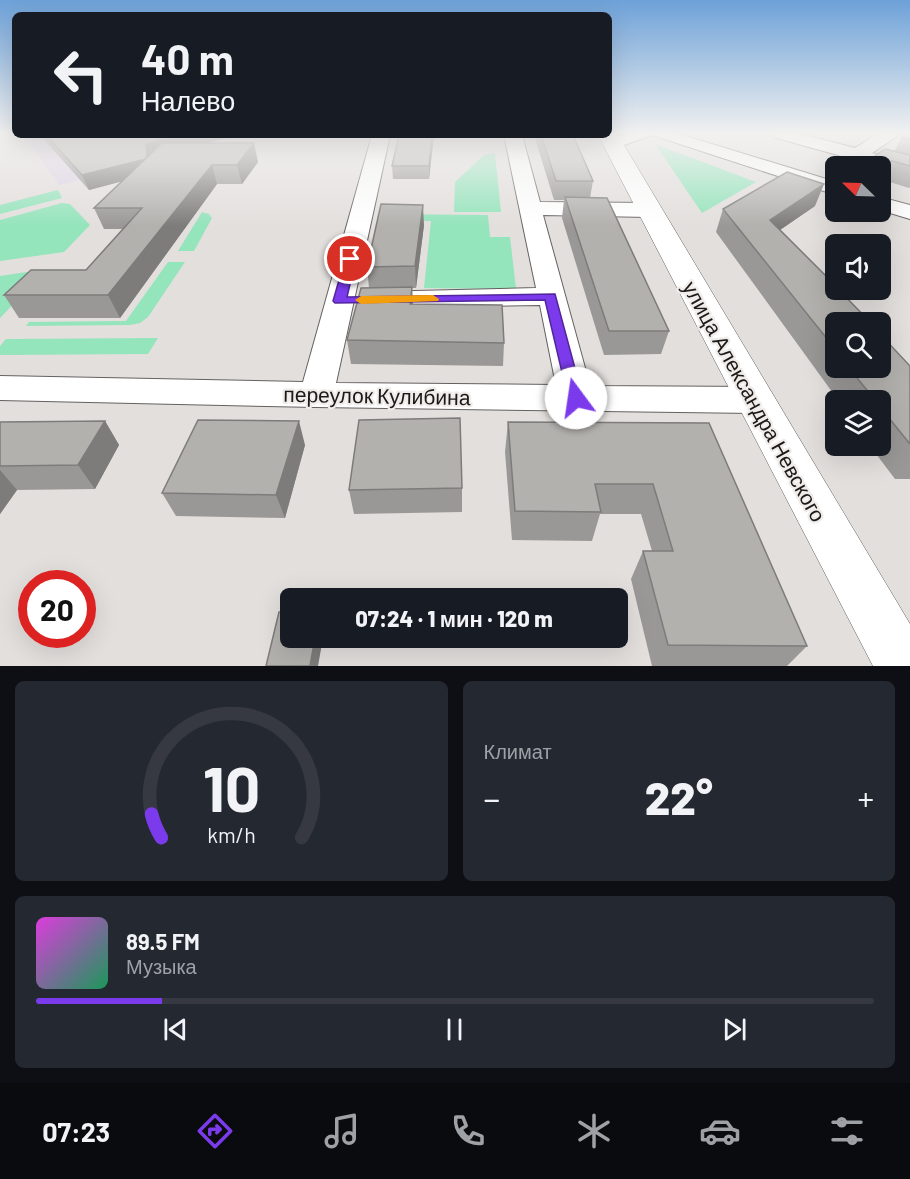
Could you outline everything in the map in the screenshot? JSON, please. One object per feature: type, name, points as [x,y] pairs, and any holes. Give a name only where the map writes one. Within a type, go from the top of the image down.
[{"type":"main road","name":"улица Александра Невского","points":[[632,164],[649,210],[903,666]]},
{"type":"street","points":[[316,394],[374,164]]},
{"type":"street","points":[[520,164],[576,398]]},
{"type":"street","points":[[758,164],[825,186]]},
{"type":"street","points":[[893,164],[910,169]]},
{"type":"street","points":[[891,206],[910,212]]},
{"type":"street","points":[[530,208],[649,210]]},
{"type":"street","points":[[340,301],[551,296]]},
{"type":"street","name":"переулок Кулибина","points":[[0,388],[754,400]]},
{"type":"shaded area","points":[[44,164],[145,164],[59,185]]},
{"type":"green space","points":[[474,164],[496,164],[501,212],[454,212],[455,182]]},
{"type":"green space","points":[[669,164],[708,164],[756,182],[702,213]]},
{"type":"green space","points":[[58,190],[62,198],[0,214],[0,205]]},
{"type":"green space","points":[[62,203],[70,204],[90,225],[64,252],[0,261],[0,220]]},
{"type":"green space","points":[[202,212],[209,214],[212,218],[194,251],[178,251]]},
{"type":"green space","points":[[378,214],[488,215],[490,237],[510,237],[516,289],[424,288],[431,221],[377,220]]},
{"type":"green space","points":[[168,262],[185,262],[148,317],[140,323],[26,326],[29,322],[126,321]]},
{"type":"green space","points":[[47,269],[0,318],[0,276]]},
{"type":"green space","points":[[158,338],[148,354],[0,355],[0,346],[6,339]]},
{"type":"building","points":[[72,164],[126,164],[82,175]]},
{"type":"building","points":[[140,164],[238,164],[212,165],[108,295],[4,295],[31,270],[86,270],[142,208],[94,208]]},
{"type":"building","points":[[392,164],[429,164],[429,166],[392,166]]},
{"type":"building","points":[[550,164],[586,164],[593,181],[556,181]]},
{"type":"building","points":[[787,172],[824,184],[770,220],[825,275],[825,300],[849,300],[860,312],[825,312],[825,336],[723,209]]},
{"type":"building","points":[[565,197],[607,198],[669,331],[609,331]]},
{"type":"building","points":[[381,204],[423,205],[415,266],[367,267]]},
{"type":"building","points":[[412,287],[410,304],[502,305],[504,343],[347,340],[361,288]]},
{"type":"building","points":[[891,346],[910,366],[910,444],[891,421],[891,390],[867,390],[857,378],[891,378]]},
{"type":"building","points":[[460,418],[462,488],[349,490],[359,420]]},
{"type":"building","points":[[198,420],[299,421],[276,495],[162,493]]},
{"type":"building","points":[[105,421],[78,465],[0,466],[0,422]]},
{"type":"building","points":[[508,422],[709,423],[807,646],[668,645],[643,551],[673,551],[653,484],[595,484],[601,512],[515,511]]},
{"type":"building","points":[[280,612],[280,648],[313,648],[310,666],[266,666]]},
{"type":"slow traffic","points":[[361,300],[433,299]]},
{"type":"route","points":[[350,259],[340,301],[551,296],[576,398]]}]
